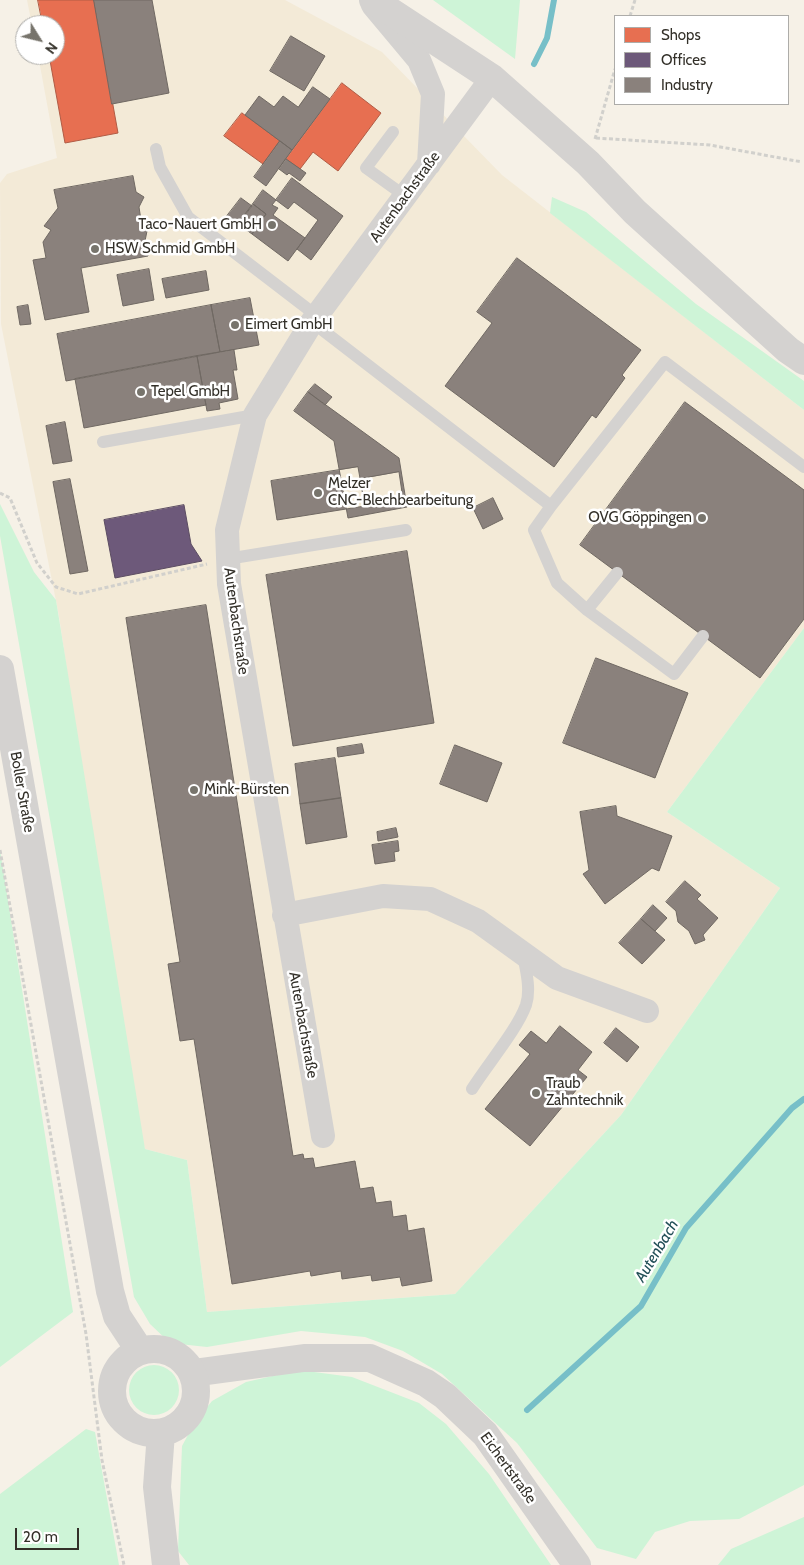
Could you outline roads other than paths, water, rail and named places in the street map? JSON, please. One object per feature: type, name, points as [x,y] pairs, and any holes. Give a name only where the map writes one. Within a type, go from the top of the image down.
[{"type":"main road","points":[[373,0],[492,78],[592,151],[635,212],[788,350],[804,361]]},
{"type":"main road","name":"Boller Straße","points":[[0,669],[110,1291],[117,1316],[140,1351]]},
{"type":"main road","points":[[152,1349],[165,1350],[186,1363],[193,1373],[196,1399],[192,1412],[184,1422],[173,1429],[161,1433],[148,1433],[136,1430],[126,1423],[118,1413],[113,1402],[112,1389],[114,1377],[120,1366],[140,1351],[152,1349]]},
{"type":"main road","name":"Eichertstraße","points":[[193,1373],[304,1358],[370,1358],[426,1383],[445,1396],[485,1434],[577,1565]]},
{"type":"main road","points":[[161,1433],[157,1486],[166,1565]]},
{"type":"street","points":[[369,0],[418,60],[433,94],[428,164]]},
{"type":"street","name":"Autenbachstraße","points":[[323,1136],[229,584],[227,530],[255,415],[315,319],[492,78]]},
{"type":"street","points":[[284,915],[383,896],[430,899],[478,921],[522,950],[558,978],[647,1011]]},
{"type":"lane","points":[[393,132],[366,168],[405,196]]},
{"type":"lane","points":[[156,149],[160,167],[188,218],[551,506]]},
{"type":"lane","points":[[703,636],[674,674],[587,610],[557,583],[534,530],[665,362],[804,467]]},
{"type":"lane","points":[[103,442],[255,415]]},
{"type":"lane","points":[[227,559],[406,530]]},
{"type":"lane","points":[[587,610],[618,573]]},
{"type":"lane","points":[[472,1089],[514,1027],[527,1004],[528,978],[522,950]]},
{"type":"waterway","points":[[534,64],[547,38],[554,0]]},
{"type":"waterway","name":"Autenbach","points":[[527,1410],[641,1306],[686,1228],[792,1108],[804,1099]]},
{"type":"place","name":"Taco-Nauert GmbH","points":[[272,225]]},
{"type":"place","name":"HSW Schmid GmbH","points":[[95,249]]},
{"type":"place","name":"Eimert GmbH","points":[[235,325]]},
{"type":"place","name":"Tepel GmbH","points":[[141,392]]},
{"type":"place","name":"Melzer CNC-Blechbearbeitung","points":[[318,493]]},
{"type":"place","name":"OVG Göppingen","points":[[702,518]]},
{"type":"place","name":"Mink-Bürsten","points":[[194,790]]},
{"type":"place","name":"Traub Zahntechnik","points":[[536,1093]]}]
